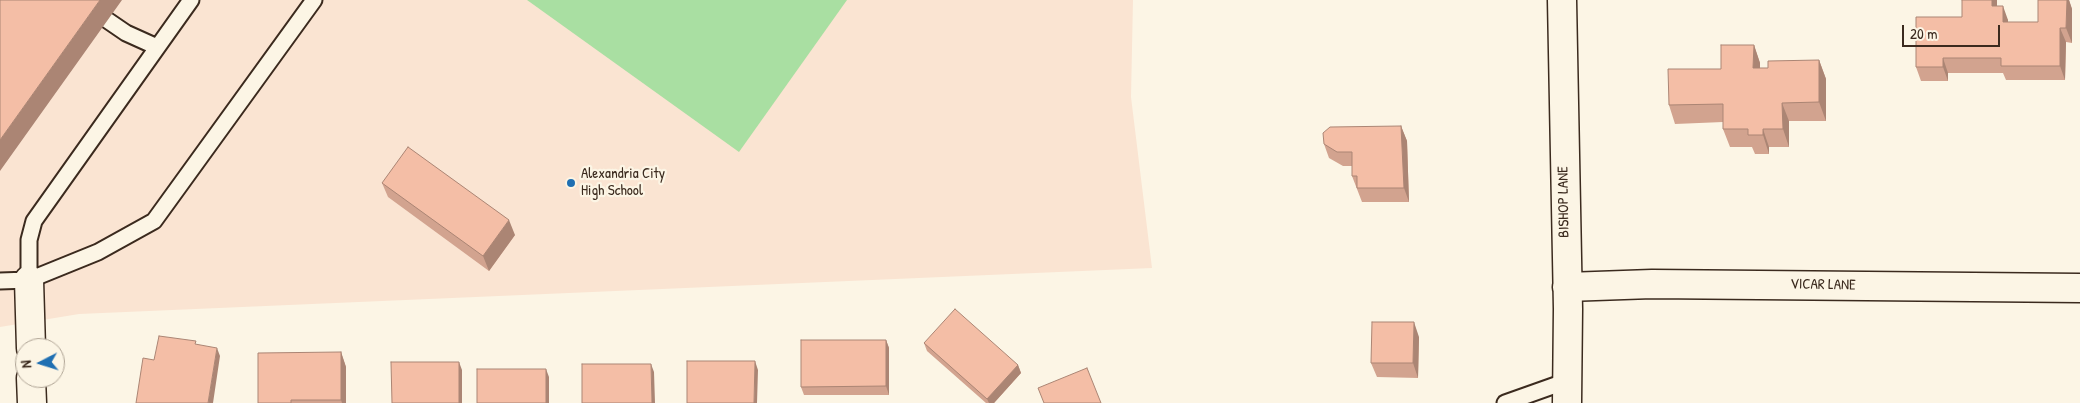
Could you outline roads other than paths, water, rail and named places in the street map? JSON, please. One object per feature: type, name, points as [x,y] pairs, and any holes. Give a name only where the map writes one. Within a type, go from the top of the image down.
[{"type":"street","name":"BISHOP LANE","points":[[1562,0],[1567,392]]},
{"type":"street","points":[[29,280],[31,338]]},
{"type":"street","name":"VICAR LANE","points":[[1567,287],[1662,284],[2080,288]]},
{"type":"street","points":[[32,388],[32,403]]},
{"type":"lane","points":[[29,280],[29,240],[34,221],[191,0]]},
{"type":"lane","points":[[0,281],[29,280],[98,252],[154,221],[314,0]]},
{"type":"lane","points":[[107,20],[126,33],[157,47]]},
{"type":"lane","points":[[1505,403],[1567,392]]},
{"type":"place","name":"Alexandria City High School","points":[[571,183]]}]
